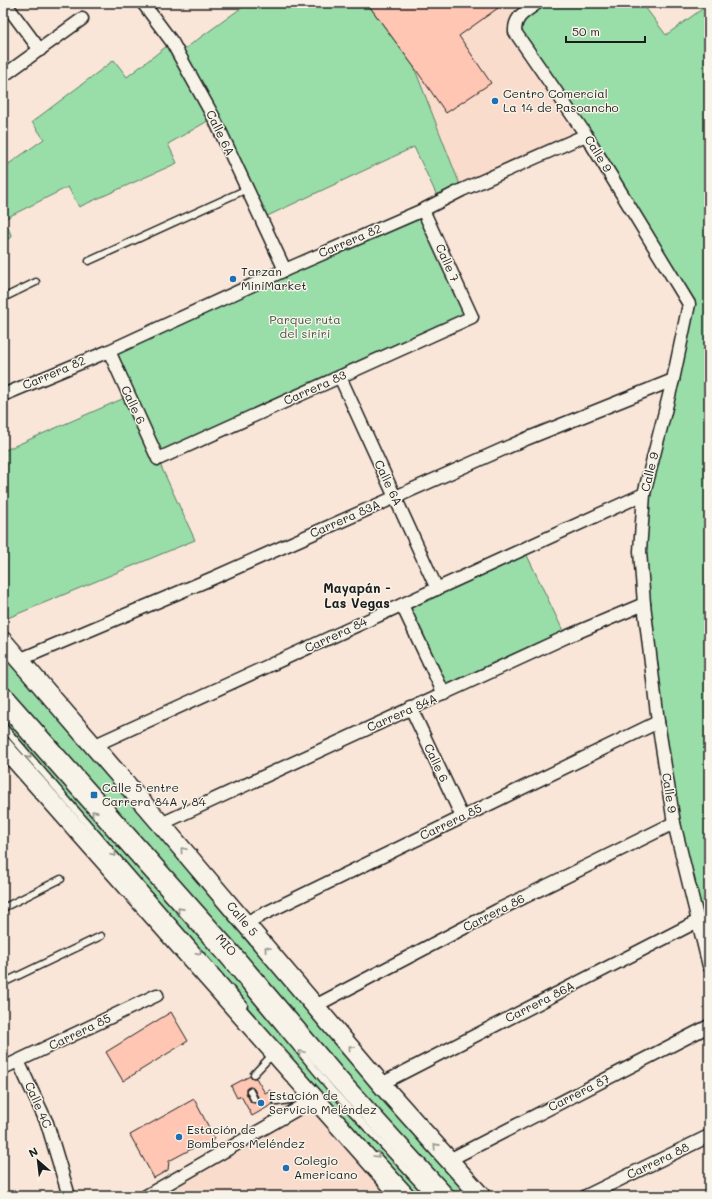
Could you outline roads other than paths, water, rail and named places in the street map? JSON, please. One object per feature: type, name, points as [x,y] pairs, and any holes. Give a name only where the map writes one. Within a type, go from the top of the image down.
[{"type":"main road","name":"Calle 5","points":[[3,641],[162,824],[381,1084],[481,1196]]},
{"type":"main road","points":[[3,696],[233,955],[341,1082],[445,1196]]},
{"type":"main road","points":[[3,746],[401,1196]]},
{"type":"street","points":[[5,3],[40,50]]},
{"type":"street","name":"Calle 6A","points":[[143,3],[172,42],[214,118],[285,270]]},
{"type":"street","name":"Calle 9","points":[[538,3],[517,18],[515,32],[518,38],[586,135],[689,304],[673,380],[644,494],[640,551],[644,604],[658,722],[674,823],[709,966]]},
{"type":"street","points":[[3,76],[82,19]]},
{"type":"street","name":"Carrera 82","points":[[3,395],[109,351],[586,135]]},
{"type":"street","name":"Calle 7","points":[[423,210],[472,317]]},
{"type":"street","name":"Carrera 83","points":[[158,459],[472,317]]},
{"type":"street","name":"Calle 6","points":[[109,351],[158,459]]},
{"type":"street","name":"Calle 6A","points":[[340,377],[437,589]]},
{"type":"street","name":"Carrera 83A","points":[[20,660],[213,578],[526,439],[673,380]]},
{"type":"street","name":"Carrera 84","points":[[93,746],[644,494]]},
{"type":"street","name":"Carrera 84A","points":[[162,824],[566,637],[644,604]]},
{"type":"street","points":[[402,605],[444,694]]},
{"type":"street","name":"Calle 6","points":[[411,708],[462,817]]},
{"type":"street","name":"Carrera 85","points":[[245,923],[658,722]]},
{"type":"street","name":"Carrera 86","points":[[315,1006],[498,910],[674,823]]},
{"type":"street","name":"Carrera 86A","points":[[381,1084],[698,921]]},
{"type":"street","name":"Carrera 85","points":[[3,1068],[157,995]]},
{"type":"street","name":"Carrera 87","points":[[449,1160],[709,1026]]},
{"type":"street","name":"Calle 4C","points":[[18,1061],[47,1123],[68,1196]]},
{"type":"street","points":[[146,1196],[314,1098]]},
{"type":"street","name":"Carrera 88","points":[[586,1196],[709,1136]]},
{"type":"lane","points":[[89,261],[247,189]]},
{"type":"lane","points":[[3,298],[36,282]]},
{"type":"lane","name":"MIO","points":[[3,710],[224,960],[331,1088],[430,1196]]},
{"type":"lane","points":[[3,726],[248,1010]]},
{"type":"lane","points":[[3,908],[61,879]]},
{"type":"lane","points":[[3,983],[101,936]]},
{"type":"lane","points":[[254,1074],[274,1053]]},
{"type":"lane","points":[[250,1091],[254,1099]]},
{"type":"lane","points":[[277,1102],[314,1098]]},
{"type":"lane","points":[[373,1151],[414,1196]]},
{"type":"place","name":"Centro Comercial La 14 de Pasoancho","points":[[495,101]]},
{"type":"place","name":"Tarzan MiniMarket","points":[[233,279]]},
{"type":"place","name":"Calle 5 entre Carrera 84A y 84","points":[[94,795]]},
{"type":"place","name":"Estación de Servicio Meléndez","points":[[261,1103]]},
{"type":"place","name":"Estación de Bomberos Meléndez","points":[[179,1137]]},
{"type":"place","name":"Colegio Americano","points":[[286,1168]]},
{"type":"district","name":"Mayapán - Las Vegas","points":[[357,596]]},
{"type":"park label","name":"Parque ruta del siriri","points":[[305,327]]}]
